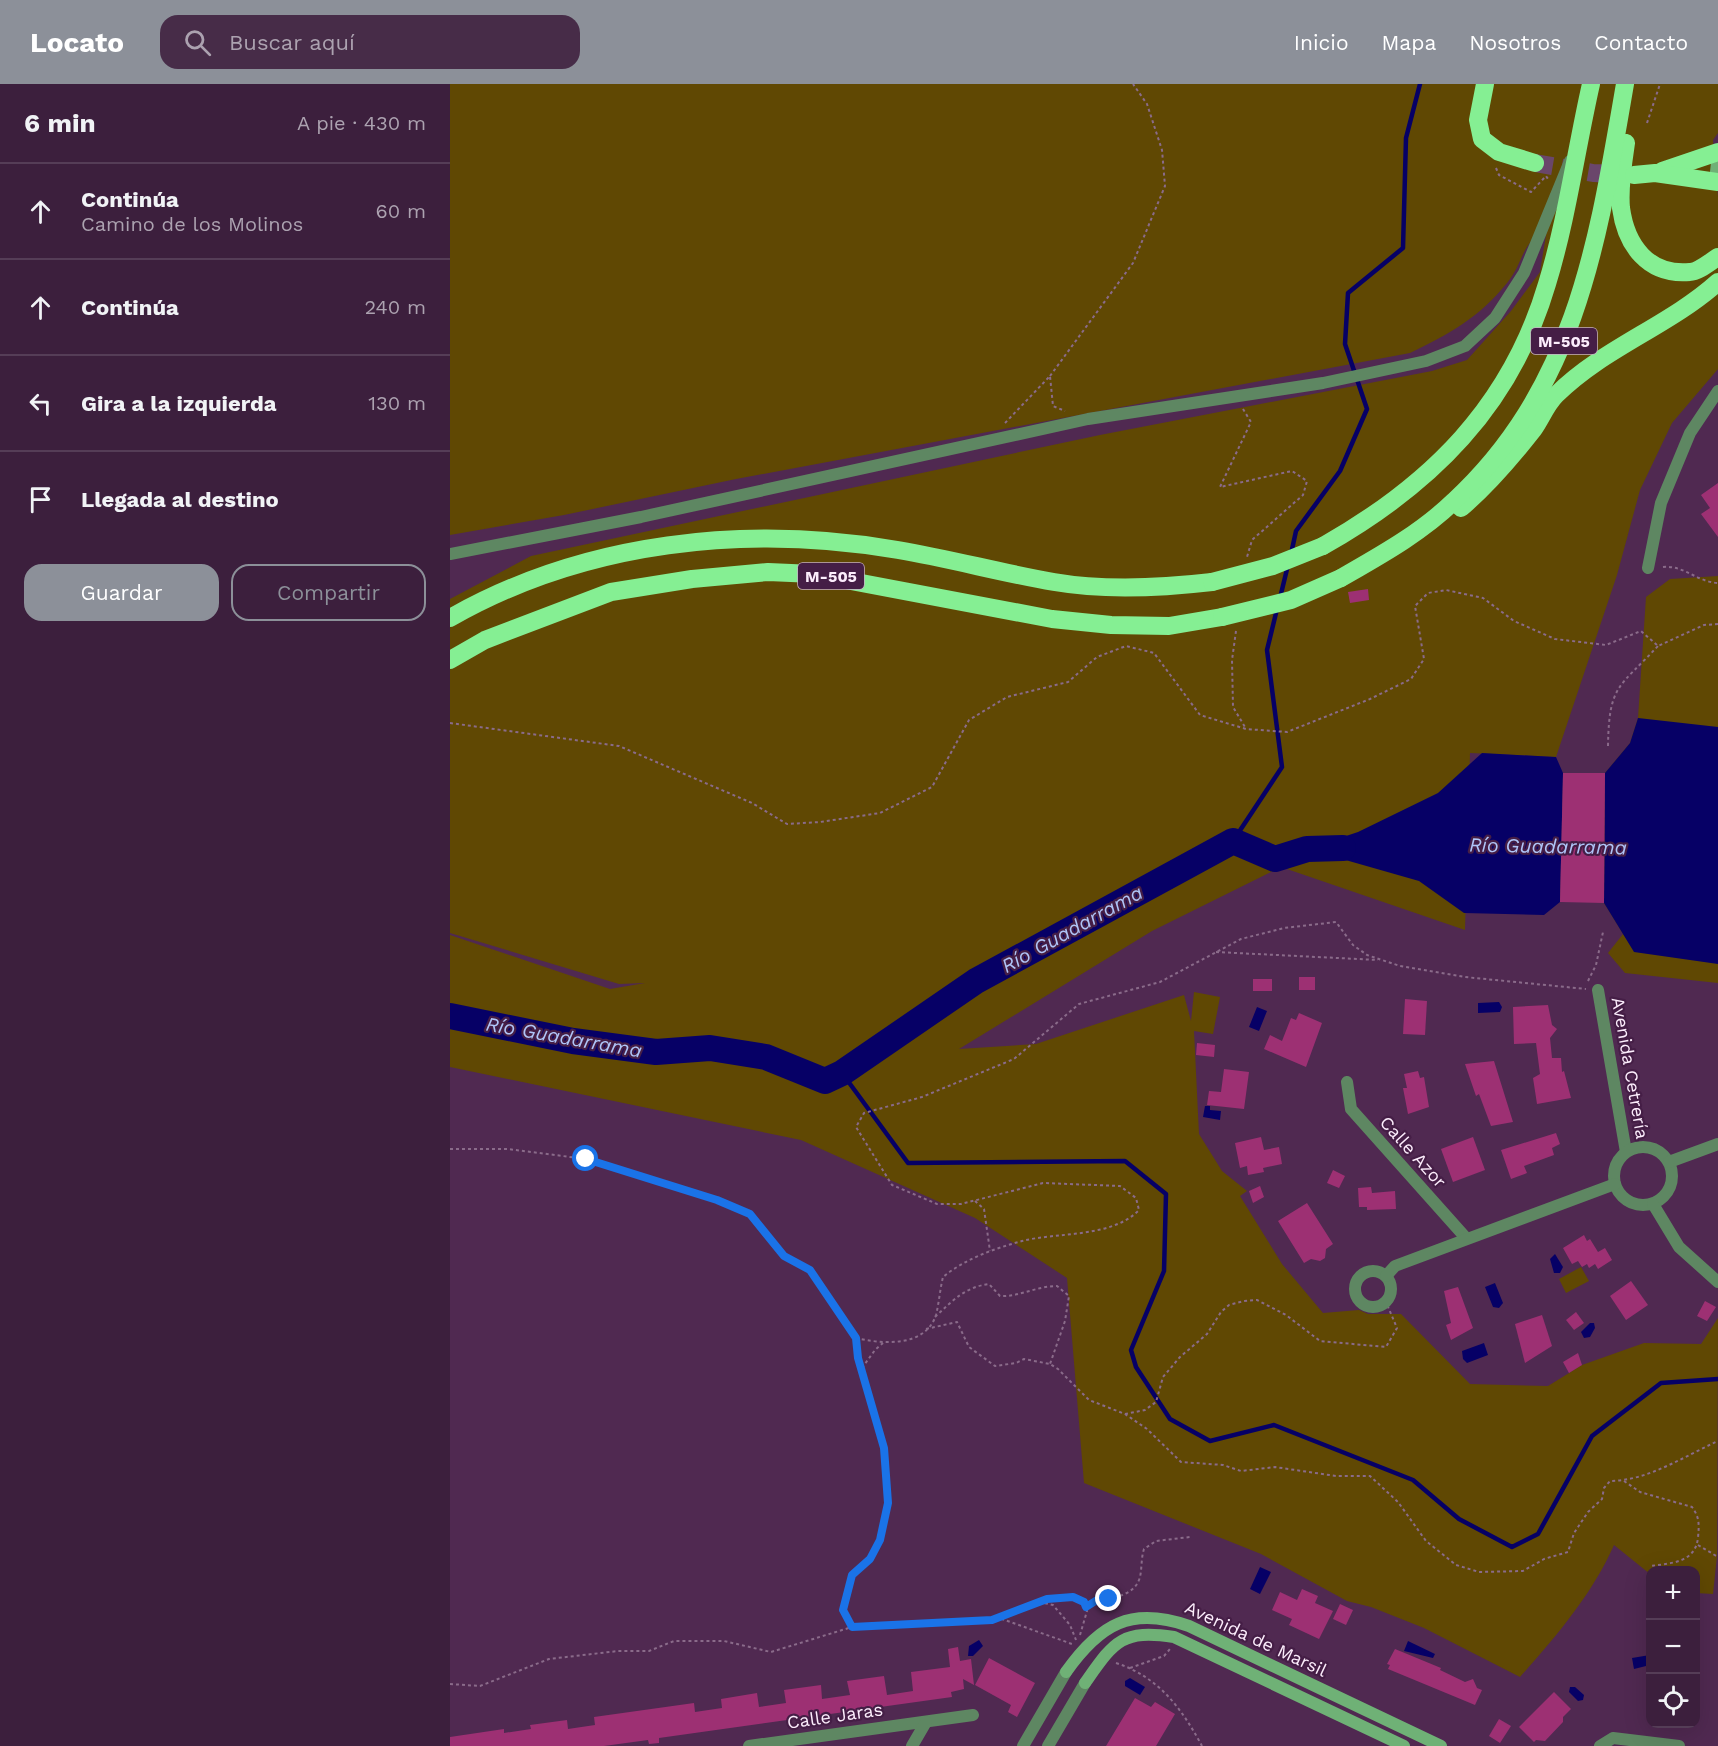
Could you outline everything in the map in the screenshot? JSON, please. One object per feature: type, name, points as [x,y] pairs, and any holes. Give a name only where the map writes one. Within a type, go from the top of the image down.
[{"type":"highway","points":[[1485,84],[1478,130],[1482,139],[1499,152],[1535,163]]},
{"type":"highway","points":[[1576,149],[1578,84]]},
{"type":"highway","name":"M-505","points":[[450,618],[533,580],[604,555],[686,542],[767,538],[826,540],[898,550],[1056,582],[1164,588],[1212,582],[1273,566],[1323,546],[1367,521],[1423,479],[1464,437],[1500,388],[1529,332],[1547,286],[1562,231],[1576,149],[1591,84]]},
{"type":"highway","name":"M-505","points":[[1401,544],[1455,501],[1505,445],[1540,391],[1564,342],[1584,288],[1602,221],[1624,84]]},
{"type":"highway","points":[[1635,84],[1624,157],[1621,205],[1627,236],[1638,254],[1659,270],[1692,273],[1718,257]]},
{"type":"highway","points":[[1655,174],[1718,153]]},
{"type":"highway","points":[[1634,175],[1655,174],[1718,181]]},
{"type":"highway","name":"M-505","points":[[450,660],[505,632],[611,592],[692,579],[768,572],[814,574],[1052,619],[1111,625],[1169,626],[1229,622],[1291,600],[1341,578],[1401,544],[1442,525],[1488,485],[1534,429],[1554,397],[1596,361],[1701,297],[1718,282]]},
{"type":"street","points":[[450,554],[641,517],[1088,419],[1323,383],[1426,361],[1465,346],[1495,318],[1524,273],[1557,189],[1576,149]]},
{"type":"street","points":[[1718,153],[1716,161],[1718,181]]},
{"type":"street","points":[[1648,568],[1661,502],[1690,433],[1718,391]]},
{"type":"street","name":"Avenida Cetrería","points":[[1598,990],[1626,1152]]},
{"type":"street","name":"Calle Azor","points":[[1347,1082],[1351,1109],[1466,1238]]},
{"type":"street","points":[[1669,1162],[1718,1144]]},
{"type":"street","points":[[1637,1148],[1649,1148],[1661,1153],[1669,1162],[1672,1174],[1670,1187],[1663,1197],[1653,1204],[1641,1205],[1629,1202],[1620,1194],[1615,1184],[1614,1172],[1618,1161],[1626,1152],[1637,1148]]},
{"type":"street","points":[[1386,1276],[1395,1266],[1615,1184]]},
{"type":"street","points":[[1653,1204],[1679,1247],[1718,1282]]},
{"type":"street","points":[[1373,1271],[1386,1276],[1392,1289],[1386,1302],[1381,1306],[1366,1307],[1356,1297],[1356,1283],[1366,1272],[1373,1271]]},
{"type":"street","name":"Avenida de Marsil","points":[[1023,1746],[1079,1649],[1106,1629],[1124,1620],[1147,1617],[1167,1618],[1189,1626],[1441,1746]]},
{"type":"street","name":"Avenida de Marsil","points":[[1048,1746],[1105,1654],[1121,1639],[1136,1635],[1174,1637],[1404,1746]]},
{"type":"street","name":"Calle Jaras","points":[[750,1746],[973,1715]]},
{"type":"street","points":[[912,1746],[926,1722]]},
{"type":"street","points":[[1600,1746],[1613,1738],[1679,1746]]},
{"type":"path","points":[[988,441],[1050,376],[1133,263],[1165,186],[1162,150],[1147,104],[1133,84]]},
{"type":"path","points":[[1647,123],[1660,84]]},
{"type":"path","points":[[1499,152],[1494,163],[1499,175],[1531,192],[1546,176],[1557,189]]},
{"type":"path","points":[[1050,376],[1053,406],[1088,419]]},
{"type":"path","points":[[1236,396],[1251,422],[1220,487],[1293,471],[1307,481],[1303,495],[1252,540],[1246,560]]},
{"type":"path","points":[[1648,568],[1675,566],[1707,583],[1718,583]]},
{"type":"path","points":[[450,723],[619,746],[752,802],[787,824],[820,822],[880,813],[932,787],[969,720],[1007,697],[1068,682],[1097,657],[1126,646],[1154,652],[1181,693],[1200,715],[1246,729],[1287,732],[1370,699],[1411,679],[1424,659],[1415,606],[1428,593],[1446,590],[1483,598],[1514,621],[1555,639],[1606,645],[1641,631],[1658,646]]},
{"type":"path","points":[[1229,622],[1233,707],[1246,729]]},
{"type":"path","points":[[1608,746],[1612,697],[1622,681],[1658,646],[1704,625],[1718,624]]},
{"type":"path","points":[[935,1317],[943,1277],[961,1262],[1023,1241],[1068,1236],[1128,1222],[1139,1210],[1136,1198],[1120,1186],[1043,1183],[961,1204],[937,1204],[892,1185],[856,1127],[864,1113],[922,1097],[1014,1059],[1079,1004],[1160,982],[1240,939],[1284,928],[1336,922],[1353,945],[1367,955],[1400,966],[1465,977],[1598,990]]},
{"type":"path","points":[[1584,989],[1596,965],[1602,932]]},
{"type":"path","points":[[1216,952],[1381,960]]},
{"type":"path","points":[[450,1149],[508,1149],[586,1159],[717,1200],[750,1214],[784,1256],[810,1270],[856,1338],[861,1369],[884,1448],[888,1503],[880,1540],[870,1559],[852,1575],[843,1610],[852,1627]]},
{"type":"path","points":[[975,1201],[984,1209],[990,1252]]},
{"type":"path","points":[[856,1338],[883,1343],[899,1342],[921,1334],[935,1317],[965,1289],[980,1285],[989,1284],[1000,1296],[1012,1297],[1043,1286],[1057,1286],[1069,1296],[1065,1321],[1050,1364]]},
{"type":"path","points":[[1125,1414],[1145,1410],[1156,1402],[1163,1377],[1180,1357],[1207,1334],[1221,1312],[1229,1305],[1257,1300],[1286,1315],[1320,1341],[1386,1347],[1397,1328],[1386,1302]]},
{"type":"path","points":[[925,1329],[957,1322],[969,1347],[995,1366],[1016,1363],[1024,1359],[1050,1364],[1075,1384],[1089,1400],[1125,1414],[1147,1429],[1181,1461],[1223,1466],[1241,1471],[1275,1467],[1336,1476],[1370,1476],[1398,1502],[1426,1541],[1456,1565],[1479,1572],[1523,1571],[1544,1559],[1568,1552],[1574,1533],[1588,1512],[1602,1499],[1604,1488],[1610,1481],[1624,1481],[1647,1474],[1718,1441]]},
{"type":"path","points":[[861,1369],[883,1343]]},
{"type":"path","points":[[1624,1481],[1640,1492],[1692,1507],[1699,1521],[1698,1545],[1684,1560],[1650,1566]]},
{"type":"path","points":[[1086,1607],[1097,1600],[1124,1595],[1137,1584],[1144,1549],[1156,1541],[1190,1537]]},
{"type":"path","points":[[1698,1545],[1718,1557]]},
{"type":"path","points":[[992,1620],[1037,1602],[1062,1596],[1073,1597],[1084,1602],[1086,1607],[1079,1649]]},
{"type":"path","points":[[1037,1602],[1053,1605],[1070,1625],[1079,1649]]},
{"type":"path","points":[[450,1684],[480,1686],[549,1659],[618,1651],[649,1651],[674,1641],[724,1641],[771,1652],[852,1627],[1002,1619],[1069,1642],[1079,1649]]},
{"type":"path","points":[[1167,1642],[1174,1645],[1164,1656],[1130,1668],[1172,1698],[1202,1746]]},
{"type":"shaded area","points":[[450,84],[1718,84],[1718,133],[1713,140],[1718,197],[1718,369],[1672,423],[1640,490],[1617,575],[1556,757],[1470,753],[1465,930],[1281,867],[1152,931],[959,1049],[1036,1044],[1184,995],[1191,1021],[1194,992],[1220,997],[1213,1034],[1194,1031],[1199,1134],[1222,1171],[1247,1191],[1240,1196],[1282,1264],[1323,1313],[1359,1310],[1368,1314],[1401,1314],[1470,1384],[1548,1386],[1582,1365],[1644,1343],[1701,1344],[1718,1318],[1717,1556],[1713,1594],[1700,1593],[1700,1566],[1646,1566],[1646,1571],[1614,1545],[1584,1598],[1560,1631],[1520,1677],[1424,1628],[1371,1607],[1347,1601],[1261,1554],[1084,1483],[1067,1278],[975,1218],[801,1140],[450,1067],[450,935],[610,989],[645,983],[619,984],[450,933],[450,599],[531,556],[1100,435],[1432,371],[1467,360],[1511,311],[1540,272],[1547,229],[1531,241],[1513,275],[1486,306],[1463,324],[1410,353],[450,535]]},
{"type":"shaded area","points":[[1718,576],[1718,983],[1625,973],[1608,953],[1623,934],[1604,903],[1605,773],[1630,743],[1638,718],[1646,597],[1670,579]]},
{"type":"shaded area","points":[[1581,1267],[1589,1281],[1566,1293],[1559,1279]]},
{"type":"water","points":[[1638,718],[1718,727],[1718,964],[1634,952],[1604,903],[1605,773],[1630,743]]},
{"type":"water","points":[[1482,753],[1556,757],[1563,773],[1560,902],[1544,915],[1464,913],[1419,881],[1307,849],[1358,832],[1438,793]]},
{"type":"water","points":[[1499,1002],[1502,1007],[1500,1012],[1478,1013],[1478,1003]]},
{"type":"water","points":[[1257,1007],[1267,1011],[1259,1031],[1249,1027]]},
{"type":"water","points":[[1205,1106],[1210,1106],[1210,1110],[1221,1111],[1220,1120],[1203,1117]]},
{"type":"water","points":[[1555,1254],[1563,1267],[1560,1273],[1554,1273],[1550,1259]]},
{"type":"water","points":[[1495,1283],[1503,1303],[1499,1308],[1493,1307],[1485,1287]]},
{"type":"water","points":[[1590,1323],[1594,1323],[1595,1328],[1590,1337],[1584,1338],[1581,1332]]},
{"type":"water","points":[[1484,1343],[1488,1355],[1467,1363],[1463,1359],[1462,1351]]},
{"type":"water","points":[[1260,1567],[1271,1572],[1260,1594],[1250,1589]]},
{"type":"water","points":[[979,1640],[983,1646],[973,1656],[968,1656],[969,1646]]},
{"type":"water","points":[[1408,1641],[1435,1654],[1433,1658],[1404,1651]]},
{"type":"water","points":[[1646,1656],[1646,1666],[1634,1669],[1632,1658]]},
{"type":"water","points":[[1130,1678],[1145,1687],[1140,1695],[1125,1686],[1125,1681]]},
{"type":"water","points":[[1570,1687],[1575,1687],[1584,1695],[1583,1700],[1578,1701],[1569,1692]]},
{"type":"building","points":[[1718,483],[1718,537],[1701,514],[1710,508],[1701,495]]},
{"type":"building","points":[[1368,589],[1369,600],[1350,603],[1348,592]]},
{"type":"building","points":[[1563,773],[1605,773],[1604,903],[1560,902]]},
{"type":"building","points":[[1299,977],[1315,977],[1315,990],[1299,990]]},
{"type":"building","points":[[1253,979],[1272,979],[1272,991],[1253,991]]},
{"type":"building","points":[[1405,999],[1427,1001],[1425,1035],[1403,1034]]},
{"type":"building","points":[[1548,1005],[1552,1025],[1557,1029],[1550,1038],[1552,1058],[1561,1058],[1562,1072],[1564,1071],[1571,1098],[1537,1104],[1533,1078],[1540,1074],[1536,1043],[1514,1044],[1513,1007]]},
{"type":"building","points":[[1299,1013],[1322,1023],[1306,1067],[1264,1049],[1270,1035],[1282,1041],[1291,1018],[1296,1020]]},
{"type":"building","points":[[1197,1043],[1215,1045],[1214,1057],[1196,1055]]},
{"type":"building","points":[[1494,1061],[1513,1122],[1491,1126],[1479,1094],[1476,1096],[1465,1064]]},
{"type":"building","points":[[1224,1069],[1249,1072],[1244,1109],[1207,1105],[1209,1091],[1221,1092]]},
{"type":"building","points":[[1418,1071],[1420,1078],[1424,1077],[1429,1107],[1408,1114],[1403,1088],[1407,1088],[1404,1074]]},
{"type":"building","points":[[1556,1133],[1560,1144],[1552,1148],[1554,1155],[1524,1166],[1527,1173],[1511,1179],[1501,1150]]},
{"type":"building","points":[[1261,1137],[1264,1150],[1279,1147],[1282,1164],[1263,1168],[1264,1172],[1248,1175],[1247,1166],[1240,1168],[1235,1143]]},
{"type":"building","points":[[1473,1137],[1485,1170],[1453,1182],[1441,1149]]},
{"type":"building","points":[[1333,1170],[1345,1176],[1339,1188],[1327,1183]]},
{"type":"building","points":[[1260,1186],[1264,1197],[1253,1203],[1249,1191]]},
{"type":"building","points":[[1371,1187],[1372,1193],[1395,1191],[1396,1209],[1367,1210],[1367,1207],[1359,1207],[1358,1188]]},
{"type":"building","points":[[1307,1203],[1333,1244],[1326,1249],[1325,1258],[1320,1261],[1311,1259],[1304,1263],[1278,1221]]},
{"type":"building","points":[[1584,1235],[1587,1241],[1590,1239],[1598,1252],[1605,1248],[1612,1260],[1598,1269],[1595,1264],[1589,1268],[1587,1264],[1582,1267],[1578,1261],[1572,1264],[1563,1248]]},
{"type":"building","points":[[1631,1281],[1648,1305],[1626,1320],[1610,1296]]},
{"type":"building","points":[[1458,1287],[1473,1328],[1451,1340],[1446,1325],[1451,1323],[1444,1291]]},
{"type":"building","points":[[1705,1301],[1716,1307],[1707,1321],[1697,1316]]},
{"type":"building","points":[[1576,1312],[1584,1323],[1574,1330],[1566,1320]]},
{"type":"building","points":[[1542,1315],[1552,1346],[1525,1363],[1515,1324]]},
{"type":"building","points":[[1578,1353],[1582,1365],[1569,1373],[1563,1362]]},
{"type":"building","points":[[1302,1589],[1318,1596],[1315,1603],[1333,1611],[1319,1639],[1289,1625],[1292,1619],[1272,1610],[1280,1592],[1297,1600]]},
{"type":"building","points":[[1340,1604],[1353,1610],[1346,1625],[1333,1619]]},
{"type":"building","points":[[958,1647],[960,1661],[971,1659],[974,1685],[963,1679],[964,1689],[951,1692],[952,1697],[659,1738],[659,1743],[649,1744],[648,1740],[604,1746],[450,1746],[450,1737],[504,1729],[504,1733],[531,1729],[530,1725],[567,1720],[568,1729],[595,1725],[594,1717],[694,1703],[695,1712],[722,1708],[721,1699],[757,1693],[759,1707],[786,1703],[784,1690],[821,1685],[822,1699],[850,1695],[847,1681],[884,1676],[887,1695],[913,1691],[911,1672],[950,1667],[948,1649]]},
{"type":"building","points":[[1395,1649],[1441,1668],[1440,1670],[1465,1682],[1473,1679],[1477,1688],[1482,1690],[1475,1705],[1388,1669],[1390,1665],[1387,1664]]},
{"type":"building","points":[[989,1658],[1035,1683],[1017,1717],[1008,1712],[1011,1705],[975,1685]]},
{"type":"building","points":[[1554,1692],[1571,1709],[1563,1717],[1563,1722],[1545,1741],[1536,1740],[1534,1742],[1519,1727]]},
{"type":"building","points":[[1135,1698],[1151,1707],[1155,1702],[1175,1714],[1156,1746],[1106,1746]]},
{"type":"building","points":[[1499,1719],[1511,1726],[1500,1743],[1489,1736]]},
{"type":"waterway","points":[[1291,554],[1296,531],[1340,471],[1367,409],[1345,344],[1348,293],[1403,248],[1406,138],[1420,84]]},
{"type":"waterway","points":[[1280,598],[1288,565]]},
{"type":"waterway","points":[[1233,841],[1282,767],[1267,650],[1277,609]]},
{"type":"waterway","name":"Río Guadarrama","points":[[450,1016],[573,1041],[656,1052],[710,1048],[766,1057],[825,1081],[842,1073],[976,981],[1233,841],[1275,859],[1307,849],[1343,848]]},
{"type":"waterway","points":[[842,1073],[908,1163],[1125,1161],[1166,1194],[1164,1271],[1131,1350],[1136,1367],[1170,1419],[1210,1441],[1274,1425],[1413,1480],[1459,1519],[1512,1547],[1538,1534],[1592,1436],[1661,1383],[1718,1379]]},
{"type":"tunnel","points":[[1535,163],[1593,173],[1622,174]]},
{"type":"route","points":[[586,1159],[717,1200],[750,1214],[784,1256],[810,1270],[856,1338],[858,1358],[884,1448],[888,1503],[880,1540],[870,1559],[852,1575],[843,1610],[852,1627],[992,1620],[1047,1599],[1062,1596],[1073,1597],[1084,1602],[1086,1607],[1097,1600],[1109,1599]]}]
